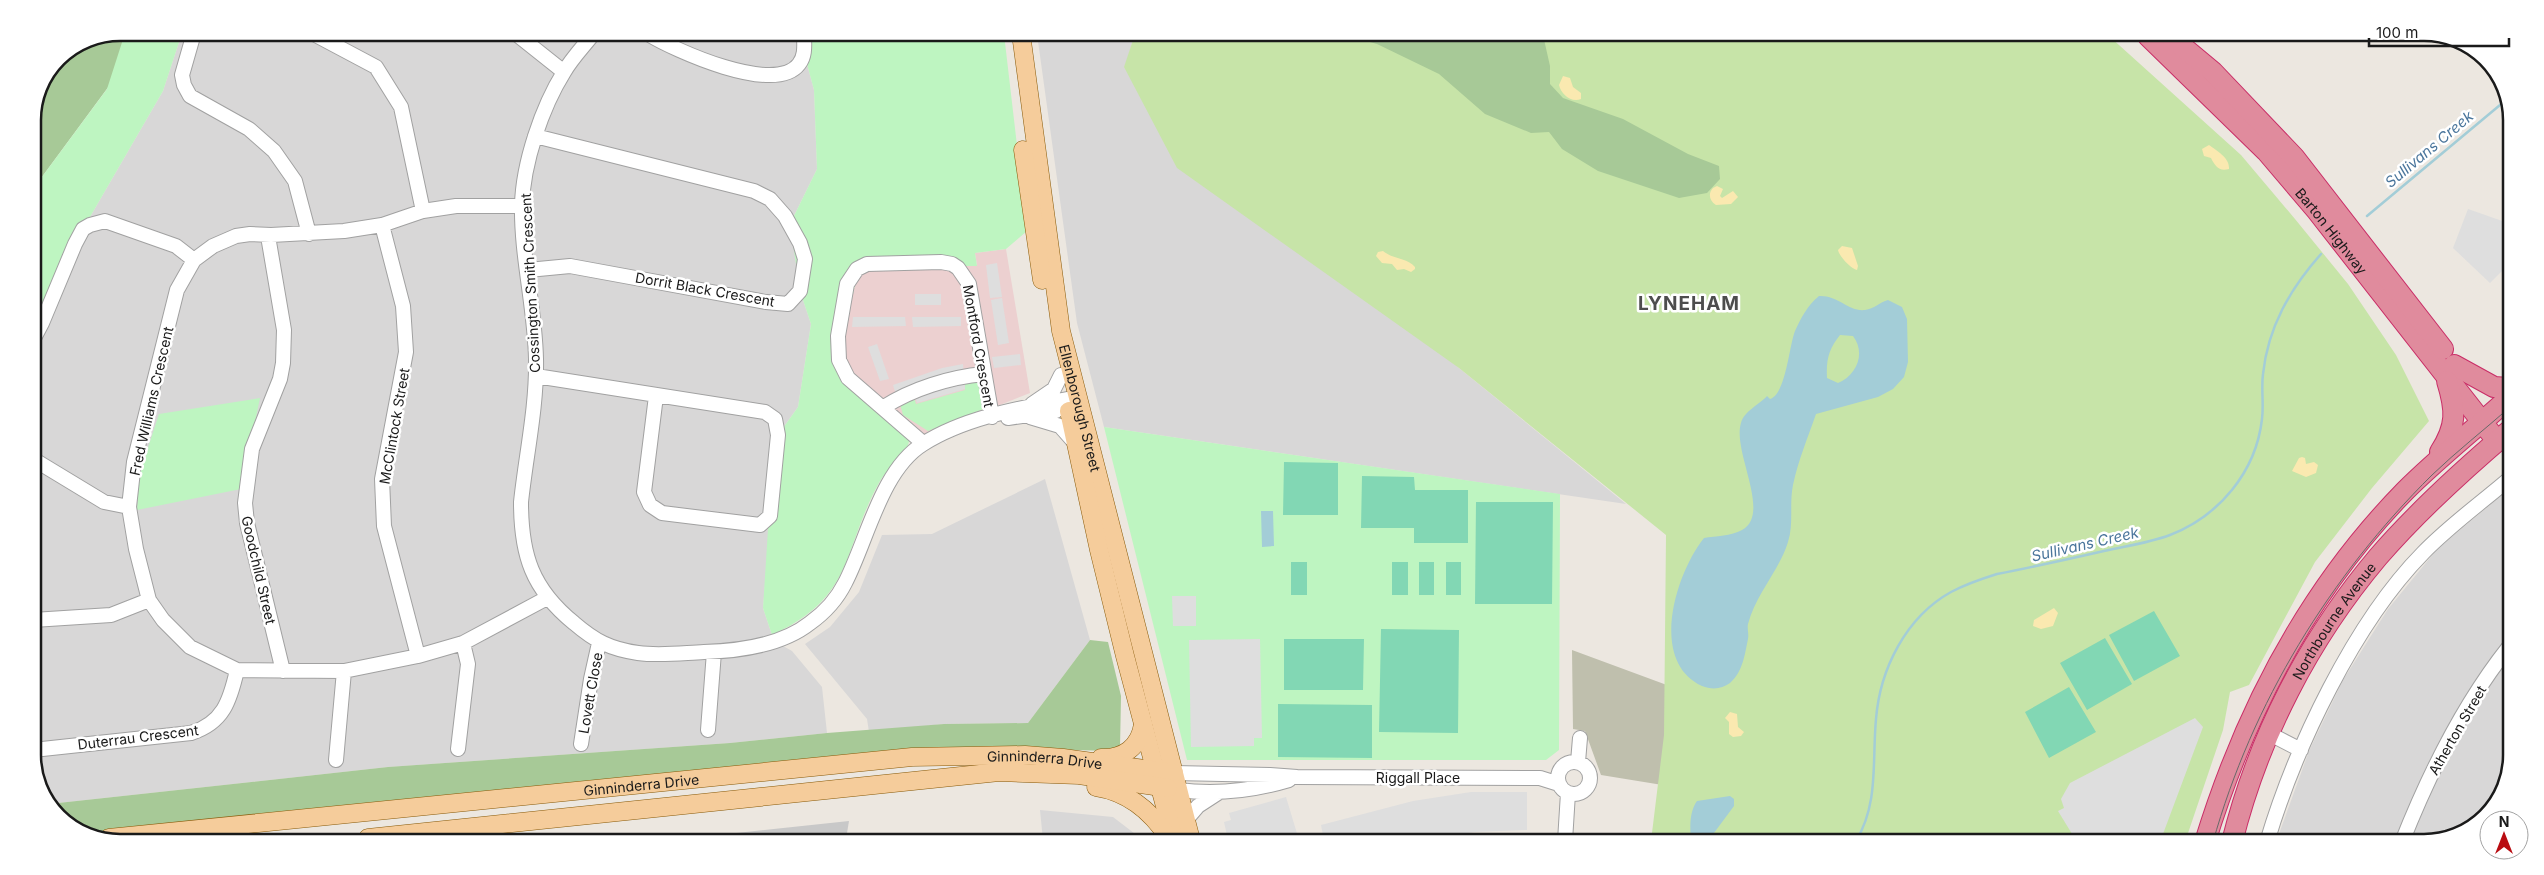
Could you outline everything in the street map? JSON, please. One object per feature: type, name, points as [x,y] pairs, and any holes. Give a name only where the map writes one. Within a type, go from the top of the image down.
[{"type":"highway","name":"Barton Highway","points":[[2153,41],[2266,152],[2450,370]]},
{"type":"highway","name":"Barton Highway","points":[[2177,41],[2213,72],[2294,157],[2450,370],[2487,418],[2503,434]]},
{"type":"highway","points":[[2432,464],[2449,439],[2453,428],[2450,370],[2494,387],[2503,388]]},
{"type":"highway","points":[[2432,464],[2503,403]]},
{"type":"highway","name":"Northbourne Avenue","points":[[2234,834],[2247,789],[2268,733],[2319,638],[2377,559],[2423,510],[2503,436]]},
{"type":"highway","name":"Northbourne Avenue","points":[[2207,834],[2221,790],[2249,721],[2300,626],[2332,580],[2381,518],[2432,464]]},
{"type":"main road","name":"Ellenborough Street","points":[[1011,41],[1034,237],[1061,375],[1073,403],[1075,443],[1106,579],[1172,834]]},
{"type":"main road","name":"Ellenborough Street","points":[[1022,41],[1061,331],[1073,403],[1190,834]]},
{"type":"main road","points":[[1063,758],[1109,758],[1122,755],[1135,744],[1143,724]]},
{"type":"main road","name":"Ginninderra Drive","points":[[149,834],[912,757],[1025,755],[1063,758],[1176,782]]},
{"type":"main road","name":"Ginninderra Drive","points":[[405,834],[999,772],[1157,779]]},
{"type":"main road","points":[[938,777],[1015,780],[1108,789],[1128,797],[1144,808],[1165,834]]},
{"type":"street","points":[[192,41],[182,75],[190,96],[248,129],[274,151],[295,181],[308,234]]},
{"type":"street","points":[[327,41],[376,67],[401,106],[423,211]]},
{"type":"street","points":[[525,41],[564,72]]},
{"type":"street","name":"Cossington Smith Crescent","points":[[543,594],[524,544],[521,523],[521,502],[536,376],[535,324],[522,206],[523,190],[535,136],[564,72],[588,41]]},
{"type":"street","points":[[662,41],[694,57],[748,72],[772,76],[790,72],[799,64],[804,53],[804,41]]},
{"type":"street","name":"Dorrit Black Crescent","points":[[528,270],[570,266],[766,302],[788,304],[800,291],[805,259],[800,243],[785,216],[770,199],[754,191],[535,136]]},
{"type":"street","name":"Fred Williams Crescent","points":[[522,206],[463,206],[423,211],[382,225],[308,234],[250,234],[236,236],[213,246],[194,260],[178,290],[134,462],[129,507],[136,549],[149,600],[163,620],[190,647],[237,670],[344,670],[418,656],[463,643],[515,613],[543,594]]},
{"type":"street","points":[[41,326],[75,244],[82,230],[90,225],[105,221],[176,246],[194,260]]},
{"type":"street","name":"McClintock Street","points":[[382,225],[403,306],[406,352],[382,480],[384,526],[418,656]]},
{"type":"street","name":"Goodchild Street","points":[[271,235],[269,242],[284,330],[283,363],[280,379],[252,449],[245,503],[247,522],[283,671]]},
{"type":"street","name":"Montford Crescent","points":[[924,443],[848,378],[842,367],[838,354],[838,336],[847,284],[857,269],[867,264],[941,262],[952,264],[961,271],[970,291],[992,417]]},
{"type":"street","points":[[884,407],[909,393],[964,377],[984,374]]},
{"type":"street","points":[[1028,411],[1054,388],[1061,375]]},
{"type":"street","points":[[536,376],[764,412],[774,419],[778,435],[770,516],[760,525],[662,513],[650,505],[644,492],[656,396]]},
{"type":"street","points":[[543,594],[599,643],[638,653],[714,652],[774,642],[791,636],[826,609],[845,584],[873,516],[894,475],[913,451],[924,443],[971,423],[992,417],[1073,403]]},
{"type":"street","points":[[1028,411],[1060,426],[1075,443]]},
{"type":"street","points":[[41,464],[104,502],[129,507]]},
{"type":"street","name":"Northbourne Avenue","points":[[2270,834],[2301,750],[2332,686],[2379,605],[2423,553],[2503,484]]},
{"type":"street","points":[[41,619],[111,615],[149,600]]},
{"type":"street","points":[[458,749],[468,664],[463,643]]},
{"type":"street","name":"Lovett Close","points":[[581,744],[590,679],[599,643]]},
{"type":"street","points":[[708,730],[714,652]]},
{"type":"street","name":"Atherton Street","points":[[2406,834],[2443,750],[2474,697],[2503,655]]},
{"type":"street","name":"Duterrau Crescent","points":[[41,749],[191,733],[206,728],[217,719],[228,703],[237,670]]},
{"type":"street","points":[[336,760],[344,670]]},
{"type":"street","points":[[2268,733],[2301,750]]},
{"type":"street","points":[[1578,762],[1580,738]]},
{"type":"street","points":[[1566,834],[1569,790],[1561,769],[1568,763],[1578,762],[1587,768],[1590,777],[1588,787],[1569,790]]},
{"type":"street","name":"Riggall Place","points":[[1540,778],[1561,769]]},
{"type":"street","name":"Riggall Place","points":[[1176,782],[1297,777],[1540,778],[1569,790]]},
{"type":"street","name":"Riggall Place","points":[[1186,820],[1198,806],[1219,793],[1271,785],[1297,777]]},
{"type":"street","name":"Riggall Place","points":[[1176,782],[1219,793]]},
{"type":"shaded area","points":[[179,41],[804,41],[804,53],[814,90],[817,169],[790,224],[800,243],[800,291],[811,324],[798,407],[778,435],[763,608],[774,641],[792,651],[822,687],[827,733],[730,743],[388,767],[58,803],[45,780],[41,760],[41,313],[83,229],[163,91]]},
{"type":"shaded area","points":[[1038,41],[1133,41],[1125,67],[1459,368],[1626,504],[1104,427],[1077,323]]},
{"type":"shaded area","points":[[2468,209],[2503,221],[2503,270],[2490,283],[2453,248]]},
{"type":"shaded area","points":[[1006,249],[1030,393],[922,436],[838,364],[859,265],[977,265],[975,253]]},
{"type":"shaded area","points":[[997,263],[1002,297],[990,298],[986,265]]},
{"type":"shaded area","points":[[915,294],[941,294],[941,305],[915,305]]},
{"type":"shaded area","points":[[1002,298],[1009,343],[998,345],[991,300]]},
{"type":"shaded area","points":[[853,317],[905,317],[906,326],[852,327]]},
{"type":"shaded area","points":[[912,317],[961,317],[961,326],[913,327]]},
{"type":"shaded area","points":[[877,344],[889,379],[880,381],[868,347]]},
{"type":"shaded area","points":[[1020,354],[1021,365],[994,368],[992,357]]},
{"type":"shaded area","points":[[963,364],[965,389],[917,403],[913,391],[897,398],[893,385],[942,368]]},
{"type":"shaded area","points":[[1045,479],[1090,640],[1028,723],[944,724],[869,732],[867,719],[805,644],[830,627],[859,592],[882,535],[932,534]]},
{"type":"shaded area","points":[[2503,494],[2503,754],[2499,780],[2492,794],[2479,812],[2459,826],[2449,830],[2424,834],[2279,834],[2309,751],[2343,680],[2388,609],[2438,548]]},
{"type":"shaded area","points":[[1172,596],[1196,596],[1196,626],[1173,626]]},
{"type":"shaded area","points":[[1260,639],[1262,738],[1254,738],[1254,746],[1191,747],[1189,640]]},
{"type":"shaded area","points":[[1572,650],[1721,705],[1773,803],[1601,775],[1585,731],[1573,729]]},
{"type":"shaded area","points":[[2195,718],[2203,727],[2163,834],[2072,834],[2058,811],[2064,808],[2061,799],[2070,783]]},
{"type":"shaded area","points":[[1471,792],[1527,792],[1527,830],[1464,834],[1323,834],[1321,825],[1413,801]]},
{"type":"shaded area","points":[[1286,797],[1297,834],[1227,834],[1224,822],[1231,820],[1229,813]]},
{"type":"shaded area","points":[[1040,810],[1113,817],[1135,834],[1042,834]]},
{"type":"shaded area","points":[[849,821],[847,834],[727,834]]},
{"type":"green space","points":[[122,41],[179,41],[163,91],[83,229],[41,313],[41,178],[107,89]]},
{"type":"green space","points":[[123,41],[109,86],[41,178],[41,120],[43,105],[47,90],[55,76],[64,64],[90,47]]},
{"type":"green space","points":[[804,41],[1005,41],[1027,231],[1006,249],[975,253],[977,266],[859,266],[838,364],[910,434],[909,442],[903,455],[880,481],[843,570],[833,588],[819,604],[799,620],[772,635],[763,608],[771,482],[778,435],[798,407],[811,324],[800,291],[790,224],[817,169],[814,90],[804,53]]},
{"type":"green space","points":[[1133,41],[2115,41],[2241,155],[2295,219],[2348,284],[2396,355],[2429,421],[2372,488],[2315,562],[2249,685],[2230,692],[2223,730],[2188,834],[1652,834],[1664,735],[1666,535],[1459,368],[1177,168],[1124,67]]},
{"type":"green space","points":[[1366,41],[1544,41],[1550,66],[1550,84],[1563,98],[1623,119],[1688,154],[1719,166],[1720,179],[1707,193],[1679,198],[1598,171],[1562,149],[1549,132],[1531,133],[1485,114],[1439,74],[1377,44]]},
{"type":"green space","points":[[975,380],[982,387],[986,408],[928,431],[903,415],[900,404],[914,397],[916,404],[965,390],[965,382]]},
{"type":"green space","points":[[260,398],[241,489],[137,510],[139,475],[159,414]]},
{"type":"green space","points":[[1104,427],[1560,494],[1559,750],[1546,760],[1187,760]]},
{"type":"green space","points":[[1284,462],[1338,463],[1338,515],[1283,515]]},
{"type":"green space","points":[[1362,476],[1414,477],[1415,490],[1468,490],[1468,543],[1414,543],[1414,528],[1361,528]]},
{"type":"green space","points":[[1476,502],[1553,502],[1552,604],[1475,604]]},
{"type":"green space","points":[[1291,562],[1307,562],[1307,595],[1291,595]]},
{"type":"green space","points":[[1392,562],[1408,562],[1408,595],[1392,595]]},
{"type":"green space","points":[[1419,562],[1434,562],[1434,595],[1419,595]]},
{"type":"green space","points":[[1446,562],[1461,562],[1461,595],[1446,595]]},
{"type":"green space","points":[[2154,611],[2180,656],[2134,681],[2109,635]]},
{"type":"green space","points":[[1381,629],[1459,630],[1458,733],[1379,732]]},
{"type":"green space","points":[[2105,638],[2132,684],[2087,710],[2060,663]]},
{"type":"green space","points":[[1284,639],[1364,639],[1363,690],[1284,690]]},
{"type":"green space","points":[[1090,640],[1108,642],[1121,696],[1120,748],[1110,751],[978,747],[903,749],[102,831],[81,823],[64,811],[58,803],[388,767],[730,743],[944,724],[1028,723]]},
{"type":"green space","points":[[2069,687],[2096,732],[2049,758],[2025,712]]},
{"type":"green space","points":[[1278,704],[1372,705],[1372,758],[1278,757]]},
{"type":"sand","points":[[1563,76],[1570,78],[1573,87],[1581,93],[1581,99],[1570,99],[1562,92],[1559,85]]},
{"type":"sand","points":[[2209,145],[2225,158],[2229,169],[2220,169],[2211,158],[2204,156],[2202,149]]},
{"type":"sand","points":[[1717,186],[1723,189],[1720,196],[1722,198],[1733,191],[1738,197],[1731,204],[1716,205],[1710,195],[1711,190]]},
{"type":"sand","points":[[1842,246],[1852,248],[1858,266],[1857,270],[1849,265],[1841,256],[1838,250]]},
{"type":"sand","points":[[1383,251],[1412,264],[1415,269],[1411,272],[1404,269],[1397,270],[1392,264],[1382,263],[1376,256],[1378,252]]},
{"type":"sand","points":[[2299,458],[2305,458],[2306,464],[2314,462],[2318,465],[2316,473],[2306,477],[2292,471]]},
{"type":"sand","points":[[2054,608],[2058,613],[2053,626],[2041,629],[2033,626],[2034,620]]},
{"type":"sand","points":[[1730,712],[1737,714],[1738,727],[1744,732],[1741,736],[1733,737],[1729,734],[1729,722],[1725,718]]},
{"type":"water","points":[[1819,296],[1832,298],[1859,310],[1874,307],[1888,300],[1902,307],[1907,319],[1908,362],[1904,377],[1893,389],[1878,397],[1816,414],[1800,458],[1793,485],[1791,528],[1788,542],[1752,613],[1748,624],[1746,650],[1741,668],[1734,679],[1724,687],[1709,688],[1702,686],[1685,674],[1676,657],[1672,637],[1672,616],[1677,594],[1684,572],[1704,538],[1738,532],[1750,522],[1753,510],[1752,496],[1742,449],[1741,423],[1748,412],[1767,396],[1770,399],[1780,388],[1795,331],[1805,312]],"holes":[[[1840,335],[1853,336],[1859,349],[1855,369],[1838,383],[1827,378],[1827,365],[1833,345]]]},
{"type":"water","points":[[1261,511],[1273,511],[1274,546],[1262,547]]},
{"type":"water","points":[[1730,796],[1734,799],[1734,806],[1713,834],[1691,834],[1691,815],[1697,801]]},
{"type":"waterway","name":"Sullivans Creek","points":[[2367,216],[2501,104]]},
{"type":"waterway","name":"Sullivans Creek","points":[[1860,834],[1868,812],[1871,797],[1876,719],[1883,682],[1898,646],[1909,630],[1921,615],[1935,603],[1951,592],[1968,584],[1997,574],[2162,538],[2188,527],[2219,504],[2243,474],[2252,457],[2258,438],[2263,413],[2263,374],[2275,325],[2290,295],[2321,254]]},
{"type":"tram line","points":[[2215,834],[2229,790],[2249,740],[2299,644],[2328,599],[2360,555],[2395,514],[2441,466],[2503,413]]},
{"type":"district","name":"LYNEHAM","points":[[1689,303]]}]
